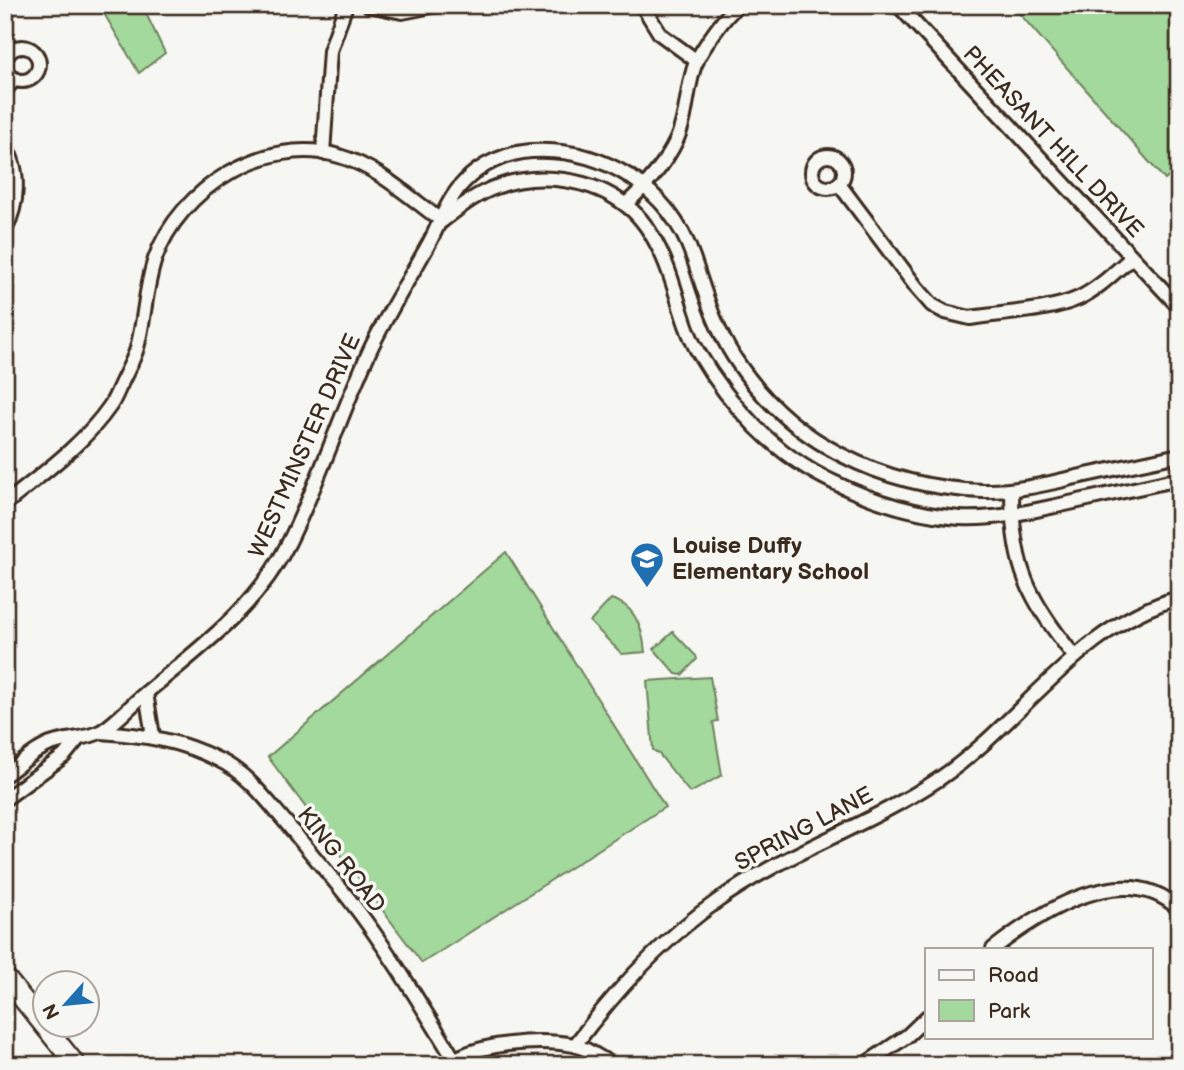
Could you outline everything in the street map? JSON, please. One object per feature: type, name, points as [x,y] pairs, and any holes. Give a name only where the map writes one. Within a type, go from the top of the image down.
[{"type":"main road","points":[[5,977],[76,1065]]},
{"type":"street","points":[[323,152],[330,51],[346,5]]},
{"type":"street","points":[[369,5],[402,12],[437,5]]},
{"type":"street","points":[[642,5],[660,34],[697,61]]},
{"type":"street","points":[[626,204],[662,166],[677,139],[686,113],[697,61],[728,14],[738,5]]},
{"type":"street","name":"PHEASANT HILL DRIVE","points":[[898,5],[1179,307]]},
{"type":"street","points":[[5,90],[15,79]]},
{"type":"street","points":[[5,146],[17,186],[11,219],[5,230]]},
{"type":"street","points":[[5,504],[71,450],[111,405],[136,349],[155,258],[164,240],[192,202],[220,179],[247,164],[279,154],[323,152],[352,160],[377,173],[442,221]]},
{"type":"street","name":"WESTMINSTER DRIVE","points":[[5,775],[46,746],[101,732],[220,633],[246,607],[289,544],[371,347],[455,193],[465,180],[490,163],[519,153],[562,152],[597,160],[621,170],[645,186],[671,213],[679,227],[693,257],[706,301],[734,357],[763,394],[801,429],[832,452],[868,469],[903,480],[977,491],[1012,491],[1179,455]]},
{"type":"street","name":"WESTMINSTER DRIVE","points":[[442,221],[496,186],[527,179],[570,181],[588,186],[626,204],[644,225],[664,260],[681,315],[703,360],[741,412],[773,443],[812,471],[888,503],[928,514],[962,518],[1012,514],[1179,479]]},
{"type":"street","points":[[839,184],[917,288],[933,305],[957,316],[970,318],[1057,305],[1078,299],[1131,258]]},
{"type":"street","points":[[1012,491],[1017,558],[1029,591],[1047,621],[1074,656]]},
{"type":"street","name":"SPRING LANE","points":[[575,1045],[601,1010],[670,940],[716,901],[940,778],[995,733],[1074,656],[1152,605],[1179,598]]},
{"type":"street","points":[[146,693],[153,736]]},
{"type":"street","name":"KING ROAD","points":[[101,732],[153,736],[220,760],[242,775],[272,806],[350,900],[416,997],[450,1062]]},
{"type":"street","name":"WESTMINSTER DRIVE","points":[[5,799],[64,756],[78,739]]},
{"type":"street","points":[[994,948],[1040,916],[1098,891],[1123,887],[1150,892],[1179,909]]},
{"type":"street","points":[[864,1065],[907,1036],[925,1019]]},
{"type":"street","points":[[450,1062],[467,1053],[489,1047],[520,1043],[575,1045],[613,1065]]},
{"type":"green space","points":[[99,5],[142,5],[165,53],[139,73]]},
{"type":"green space","points":[[1012,5],[1179,5],[1179,168],[1165,180]]},
{"type":"green space","points":[[506,552],[665,807],[422,963],[268,757]]},
{"type":"green space","points":[[611,599],[627,607],[637,620],[645,652],[622,654],[590,622]]},
{"type":"green space","points":[[673,632],[697,659],[682,675],[676,674],[654,649]]},
{"type":"green space","points":[[710,677],[718,721],[713,722],[722,775],[690,793],[653,750],[647,681]]},
{"type":"place","name":"Louise Duffy Elementary School","points":[[647,589]]}]
